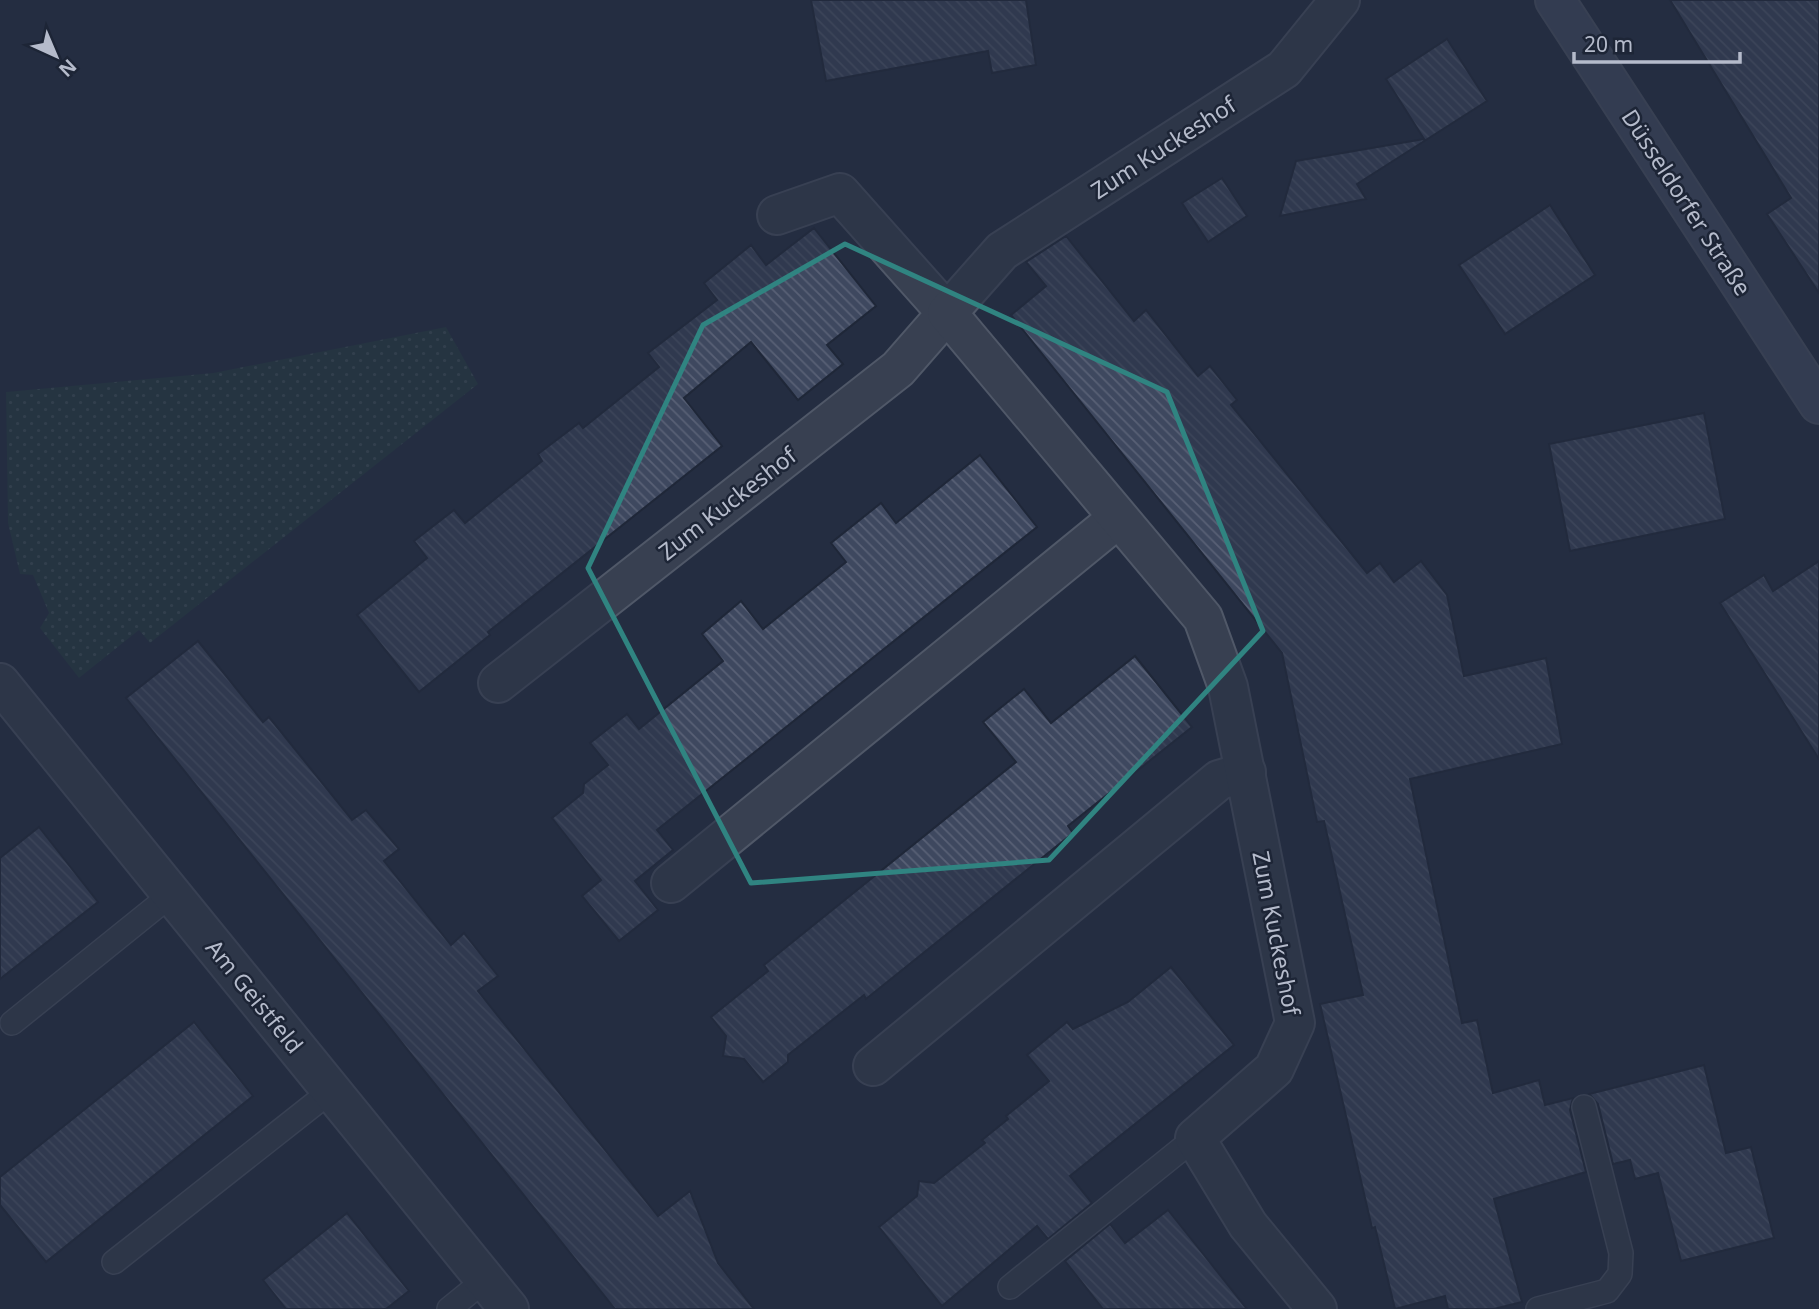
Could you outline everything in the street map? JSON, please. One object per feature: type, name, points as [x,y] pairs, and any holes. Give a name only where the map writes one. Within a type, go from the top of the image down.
[{"type":"main road","name":"Düsseldorfer Straße","points":[[1555,0],[1819,404]]},
{"type":"street","name":"Zum Kuckeshof","points":[[498,683],[898,369],[1002,251],[1284,69],[1340,0]]},
{"type":"street","name":"Zum Kuckeshof","points":[[777,215],[840,193],[947,313],[1116,519],[1203,618],[1228,687],[1295,1023],[1274,1069],[1195,1138]]},
{"type":"street","points":[[671,883],[1116,519]]},
{"type":"street","name":"Am Geistfeld","points":[[6,702],[172,894],[509,1309]]},
{"type":"street","points":[[873,1066],[1219,780],[1246,772]]},
{"type":"street","points":[[1195,1138],[1248,1225],[1317,1309]]},
{"type":"lane","points":[[12,1023],[172,894]]},
{"type":"lane","points":[[114,1262],[332,1090]]},
{"type":"lane","points":[[1538,1309],[1607,1291],[1620,1274],[1621,1253],[1584,1107]]},
{"type":"lane","name":"Zum Kuckeshof","points":[[1010,1287],[1195,1138]]},
{"type":"lane","points":[[449,1309],[486,1279]]},
{"type":"highlighted area","points":[[845,244],[1167,392],[1263,631],[1049,860],[751,883],[588,568],[703,325]]},
{"type":"green space","points":[[446,327],[478,384],[150,643],[139,630],[79,678],[40,628],[49,613],[33,575],[20,574],[8,523],[6,392],[213,373]]},
{"type":"building","points":[[811,0],[1026,0],[1036,65],[992,73],[988,51],[826,81]]},
{"type":"building","points":[[1670,0],[1819,0],[1819,293],[1767,214],[1791,198]]},
{"type":"building","points":[[1447,39],[1487,101],[1357,184],[1366,199],[1280,216],[1296,161],[1424,139],[1386,79]]},
{"type":"building","points":[[1222,178],[1247,216],[1208,242],[1182,203]]},
{"type":"building","points":[[1550,205],[1595,275],[1505,334],[1459,265]]},
{"type":"building","points":[[814,228],[876,306],[827,345],[843,364],[798,400],[751,342],[684,398],[722,446],[488,632],[490,635],[419,692],[357,615],[427,558],[414,541],[454,510],[465,523],[542,461],[538,454],[579,423],[583,428],[659,367],[648,353],[717,300],[704,283],[751,245],[766,265]]},
{"type":"building","points":[[1066,236],[1134,321],[1146,310],[1198,376],[1210,366],[1237,400],[1231,405],[1367,573],[1380,563],[1394,582],[1421,561],[1447,595],[1464,676],[1546,658],[1562,744],[1410,779],[1462,1023],[1477,1020],[1493,1093],[1539,1080],[1545,1105],[1573,1098],[1570,1110],[1586,1172],[1494,1199],[1522,1302],[1494,1309],[1448,1309],[1445,1296],[1395,1309],[1375,1227],[1372,1228],[1320,1004],[1363,995],[1324,821],[1317,822],[1282,653],[1011,315],[1046,286],[1026,262]]},
{"type":"building","points":[[1704,413],[1725,519],[1570,551],[1549,444]]},
{"type":"building","points":[[980,455],[1037,527],[657,830],[673,850],[635,881],[658,910],[619,941],[582,896],[601,880],[552,818],[583,793],[584,784],[608,765],[590,743],[627,714],[639,729],[723,661],[702,634],[741,601],[763,629],[846,562],[831,543],[881,503],[896,523]]},
{"type":"building","points":[[1819,561],[1819,759],[1720,603],[1764,575],[1773,591]]},
{"type":"building","points":[[198,641],[263,722],[269,717],[352,820],[366,810],[399,849],[384,861],[451,945],[464,933],[498,976],[478,991],[658,1216],[690,1191],[718,1263],[754,1309],[615,1309],[126,698]]},
{"type":"building","points":[[1135,656],[1192,727],[1068,826],[1073,833],[866,999],[864,995],[788,1055],[788,1062],[763,1082],[744,1059],[723,1056],[726,1036],[711,1017],[768,971],[764,965],[1016,762],[983,722],[1024,689],[1051,723]]},
{"type":"building","points":[[39,827],[98,902],[0,979],[0,858]]},
{"type":"building","points":[[1171,967],[1234,1045],[1070,1176],[1092,1203],[1048,1239],[1037,1226],[942,1306],[879,1227],[917,1196],[919,1181],[934,1183],[985,1143],[982,1140],[1008,1119],[1006,1116],[1049,1081],[1027,1055],[1067,1022],[1073,1029],[1128,1002]]},
{"type":"building","points":[[194,1022],[253,1096],[46,1262],[0,1205],[0,1177]]},
{"type":"building","points":[[1704,1065],[1726,1153],[1751,1147],[1774,1238],[1681,1261],[1658,1173],[1635,1179],[1630,1160],[1613,1164],[1598,1104],[1589,1094]]},
{"type":"building","points":[[1168,1210],[1247,1309],[1103,1309],[1065,1261],[1110,1224],[1125,1243]]},
{"type":"building","points":[[347,1213],[409,1291],[386,1309],[286,1309],[263,1280]]}]
